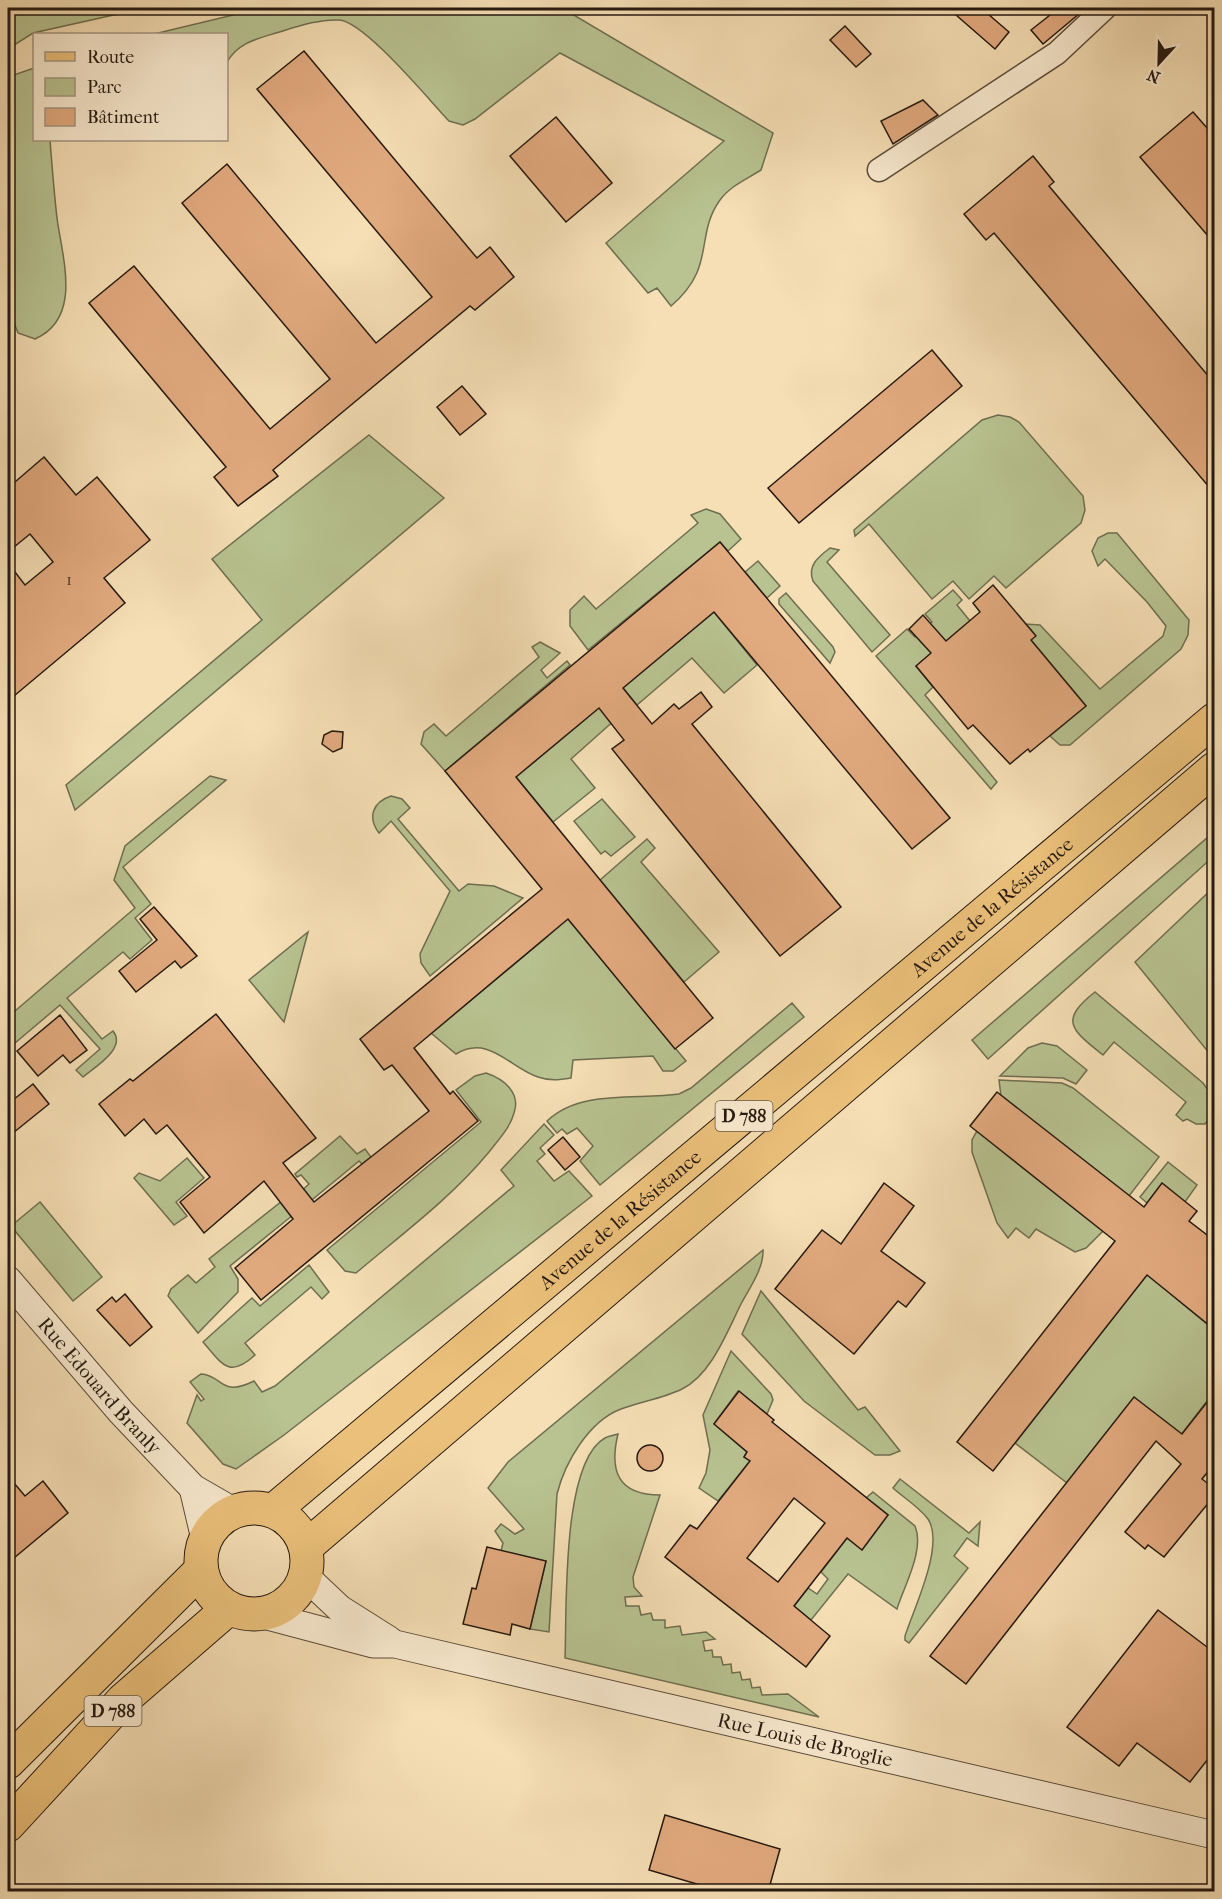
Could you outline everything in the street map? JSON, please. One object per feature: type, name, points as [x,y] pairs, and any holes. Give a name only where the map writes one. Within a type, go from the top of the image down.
[{"type":"main road","name":"Avenue de la Résistance","points":[[273,1511],[1215,720]]},
{"type":"main road","name":"Avenue de la Résistance","points":[[306,1562],[1215,770]]},
{"type":"main road","points":[[253,1507],[273,1511],[288,1519],[299,1532],[306,1562],[299,1590],[288,1602],[275,1610],[244,1611],[211,1592],[203,1555],[216,1523],[233,1511],[253,1507]]},
{"type":"main road","name":"D 788","points":[[8,1762],[203,1555]]},
{"type":"main road","name":"D 788","points":[[8,1825],[123,1701],[244,1611]]},
{"type":"main road","points":[[8,1780],[57,1711]]},
{"type":"street","points":[[879,170],[1057,53],[1105,8]]},
{"type":"street","name":"Rue Edouard Branly","points":[[8,1280],[121,1412],[192,1488],[233,1511]]},
{"type":"street","name":"Rue Edouard Branly","points":[[192,1488],[202,1516],[203,1555]]},
{"type":"street","name":"Rue Louis de Broglie","points":[[306,1562],[340,1610],[395,1644]]},
{"type":"street","name":"Rue Louis de Broglie","points":[[244,1611],[373,1644],[395,1644],[1215,1834]]},
{"type":"green space","points":[[8,8],[145,8],[33,33],[8,49]]},
{"type":"green space","points":[[262,8],[562,8],[773,133],[761,170],[724,195],[712,213],[700,265],[685,292],[671,306],[657,288],[648,293],[606,243],[724,141],[560,53],[475,119],[463,125],[449,121],[412,80],[364,33],[339,20],[307,24],[255,40],[236,50],[228,60],[228,33],[158,33]]},
{"type":"green space","points":[[33,68],[33,141],[50,141],[56,208],[65,268],[64,302],[59,317],[50,329],[35,339],[18,333],[8,307],[8,77]]},
{"type":"green space","points":[[998,415],[1010,417],[1019,422],[1083,496],[1085,510],[1081,523],[1006,588],[994,576],[969,599],[953,581],[932,599],[869,524],[855,536],[854,530],[982,420]]},
{"type":"green space","points":[[369,435],[444,498],[75,810],[66,785],[262,620],[212,559]]},
{"type":"green space","points":[[706,509],[720,514],[741,539],[728,551],[720,542],[588,650],[570,626],[570,610],[584,596],[596,609],[698,523],[691,515]]},
{"type":"green space","points":[[1108,533],[1117,533],[1189,620],[1188,635],[1181,649],[1070,745],[1060,745],[1050,736],[1086,706],[1031,640],[1035,635],[1026,624],[1040,625],[1100,689],[1163,636],[1166,626],[1147,602],[1105,559],[1098,566],[1092,551],[1098,538]]},
{"type":"green space","points":[[830,548],[839,550],[827,562],[890,635],[872,652],[813,581],[811,571],[813,566],[818,558]]},
{"type":"green space","points":[[758,561],[780,586],[767,598],[745,572]]},
{"type":"green space","points":[[953,590],[962,600],[957,605],[970,621],[916,666],[933,687],[925,695],[997,782],[991,789],[876,656],[907,629],[915,637],[932,622],[925,614]]},
{"type":"green space","points":[[786,593],[833,647],[835,652],[830,663],[779,604],[779,599]]},
{"type":"green space","points":[[714,612],[757,665],[724,693],[692,658],[637,705],[623,688]]},
{"type":"green space","points":[[540,642],[560,653],[541,670],[547,678],[567,661],[570,665],[445,771],[421,744],[424,732],[434,724],[446,736],[539,657],[532,647]]},
{"type":"green space","points":[[613,696],[626,710],[571,759],[595,788],[553,822],[516,777]]},
{"type":"green space","points":[[210,776],[226,780],[123,867],[151,904],[135,918],[152,940],[130,959],[123,952],[67,998],[102,1039],[113,1031],[116,1044],[108,1057],[83,1077],[76,1070],[100,1049],[60,1005],[8,1049],[8,1017],[135,908],[114,880],[125,846]]},
{"type":"green space","points":[[391,796],[402,799],[410,808],[398,819],[459,891],[468,884],[494,886],[523,898],[430,976],[421,963],[420,954],[450,891],[391,821],[379,833],[375,827],[373,816],[376,806]]},
{"type":"green space","points":[[602,799],[635,837],[611,856],[605,851],[601,854],[574,821]]},
{"type":"green space","points":[[1214,832],[1214,856],[988,1059],[972,1040]]},
{"type":"green space","points":[[647,839],[655,848],[641,862],[719,952],[684,982],[600,880]]},
{"type":"green space","points":[[1214,887],[1214,1059],[1135,962]]},
{"type":"green space","points":[[562,912],[686,1061],[673,1071],[663,1071],[653,1056],[573,1060],[571,1078],[546,1079],[528,1073],[489,1050],[468,1049],[456,1054],[431,1033],[548,936]]},
{"type":"green space","points":[[308,932],[284,1022],[249,980]]},
{"type":"green space","points":[[1095,992],[1203,1083],[1214,1104],[1213,1113],[1205,1124],[1196,1124],[1187,1119],[1183,1121],[1176,1115],[1186,1102],[1114,1042],[1103,1055],[1077,1032],[1073,1018],[1076,1011]]},
{"type":"green space","points":[[792,1003],[804,1017],[600,1185],[580,1161],[593,1146],[577,1128],[567,1134],[562,1129],[557,1133],[547,1121],[560,1111],[592,1100],[679,1094],[691,1088]]},
{"type":"green space","points":[[1042,1043],[1057,1046],[1087,1070],[1076,1084],[1063,1078],[1000,1076],[1028,1048]]},
{"type":"green space","points":[[486,1073],[505,1083],[515,1099],[516,1106],[510,1124],[503,1134],[459,1185],[426,1215],[356,1273],[345,1271],[327,1250],[481,1122],[456,1090],[475,1076]]},
{"type":"green space","points":[[999,1080],[1062,1083],[1073,1088],[1159,1157],[1129,1196],[1001,1096]]},
{"type":"green space","points":[[544,1124],[554,1135],[540,1148],[545,1154],[537,1161],[554,1181],[569,1171],[592,1196],[284,1435],[236,1469],[223,1464],[187,1423],[197,1395],[201,1401],[204,1399],[190,1382],[201,1374],[208,1375],[228,1387],[243,1386],[254,1381],[262,1392],[275,1386],[514,1186],[501,1170]]},
{"type":"green space","points":[[977,1131],[1103,1231],[1086,1248],[1075,1252],[1036,1229],[1029,1238],[1016,1228],[1008,1238],[997,1223],[972,1152],[972,1140]]},
{"type":"green space","points":[[340,1136],[357,1154],[365,1149],[371,1157],[362,1164],[359,1161],[307,1204],[298,1194],[309,1184],[301,1175],[297,1177],[295,1174]]},
{"type":"green space","points":[[187,1158],[204,1178],[176,1202],[187,1216],[174,1225],[134,1178],[139,1173],[160,1181]]},
{"type":"green space","points":[[1168,1162],[1197,1185],[1185,1202],[1162,1183],[1147,1203],[1140,1197]]},
{"type":"green space","points":[[282,1201],[293,1215],[230,1266],[238,1279],[238,1292],[198,1333],[168,1296],[171,1289],[188,1275],[196,1283],[215,1267],[209,1259]]},
{"type":"green space","points":[[40,1202],[102,1277],[73,1301],[11,1226]]},
{"type":"green space","points":[[763,1250],[761,1264],[755,1278],[724,1340],[701,1374],[682,1389],[609,1415],[589,1433],[572,1456],[557,1494],[549,1632],[530,1629],[546,1561],[501,1551],[503,1543],[495,1531],[501,1524],[515,1534],[524,1529],[488,1488],[508,1462]]},
{"type":"green space","points":[[1160,1258],[1183,1277],[1171,1294],[1214,1330],[1214,1392],[1177,1440],[1168,1424],[1134,1398],[1067,1483],[1015,1443]]},
{"type":"green space","points":[[309,1265],[329,1292],[322,1299],[311,1287],[245,1343],[255,1355],[239,1366],[226,1366],[215,1357],[203,1342],[252,1298],[260,1306]]},
{"type":"green space","points":[[761,1291],[858,1410],[865,1407],[900,1451],[890,1455],[875,1455],[804,1401],[742,1334]]},
{"type":"green space","points":[[731,1351],[771,1394],[773,1400],[767,1414],[738,1391],[714,1424],[747,1452],[744,1457],[750,1461],[718,1501],[699,1488],[706,1473],[710,1450],[703,1415]]},
{"type":"green space","points":[[618,1434],[615,1459],[616,1470],[620,1478],[634,1491],[660,1495],[633,1577],[634,1587],[642,1596],[625,1597],[626,1606],[639,1606],[641,1615],[651,1613],[653,1620],[665,1620],[665,1628],[680,1626],[682,1635],[706,1632],[715,1639],[703,1641],[705,1651],[712,1650],[713,1657],[721,1657],[723,1665],[731,1664],[732,1673],[740,1672],[742,1680],[750,1679],[752,1688],[760,1687],[762,1695],[788,1694],[819,1717],[565,1658],[569,1540],[580,1476],[591,1452],[605,1438]]},
{"type":"green space","points":[[900,1479],[969,1533],[980,1522],[978,1546],[967,1538],[954,1556],[968,1568],[909,1643],[905,1640],[905,1636],[921,1594],[933,1544],[928,1519],[893,1488]]},
{"type":"green space","points":[[873,1492],[915,1526],[916,1557],[897,1609],[848,1574],[811,1620],[794,1606],[808,1588],[817,1594],[828,1579],[821,1572],[847,1538],[862,1550],[888,1515],[866,1498]]},
{"type":"building","points":[[948,8],[981,8],[1009,32],[995,49]]},
{"type":"building","points":[[1059,8],[1086,8],[1043,44],[1031,30]]},
{"type":"building","points":[[845,26],[871,54],[856,67],[830,40]]},
{"type":"building","points":[[304,51],[477,258],[490,247],[514,277],[475,310],[470,306],[273,470],[278,476],[238,506],[214,477],[226,467],[89,303],[134,266],[270,429],[330,379],[182,203],[227,164],[376,343],[432,297],[257,89]]},
{"type":"building","points":[[923,100],[938,115],[893,144],[881,121]]},
{"type":"building","points":[[1193,112],[1215,137],[1215,244],[1140,157]]},
{"type":"building","points":[[556,117],[612,183],[566,222],[510,156]]},
{"type":"building","points":[[1033,156],[1054,182],[1049,186],[1215,384],[1215,494],[994,233],[986,240],[964,214]]},
{"type":"building","points":[[932,350],[962,386],[799,523],[768,488]]},
{"type":"building","points":[[462,386],[486,414],[460,435],[437,407]]},
{"type":"building","points":[[44,457],[76,495],[97,477],[150,540],[104,578],[125,603],[8,701],[8,563],[25,585],[53,562],[30,534],[8,552],[8,488]]},
{"type":"building","points":[[720,542],[950,818],[912,849],[714,612],[623,688],[652,724],[674,704],[679,709],[701,692],[712,707],[692,724],[841,907],[780,956],[612,749],[624,740],[599,708],[516,777],[713,1018],[675,1049],[568,919],[414,1048],[450,1094],[453,1091],[478,1121],[261,1300],[235,1268],[293,1219],[264,1181],[204,1233],[180,1202],[210,1177],[167,1125],[156,1134],[144,1119],[125,1136],[99,1104],[130,1079],[133,1081],[216,1014],[316,1138],[283,1163],[314,1202],[429,1111],[392,1065],[384,1070],[360,1039],[542,889],[445,771]]},
{"type":"building","points":[[993,585],[1036,636],[1031,640],[1086,706],[1030,752],[1028,749],[1010,764],[973,725],[968,729],[916,666],[931,653],[909,629],[923,615],[946,641],[980,612],[973,603]]},
{"type":"building","points":[[332,731],[343,732],[342,748],[333,752],[322,744],[324,735]]},
{"type":"building","points":[[154,907],[197,956],[181,968],[175,961],[136,992],[119,971],[157,940],[140,919]]},
{"type":"building","points":[[60,1015],[87,1050],[70,1063],[63,1055],[38,1076],[17,1051]]},
{"type":"building","points":[[33,1084],[49,1104],[8,1137],[8,1104]]},
{"type":"building","points":[[997,1092],[1144,1207],[1162,1183],[1197,1211],[1189,1221],[1215,1241],[1215,1330],[1147,1275],[993,1471],[957,1442],[1115,1241],[970,1126]]},
{"type":"building","points":[[563,1137],[580,1157],[565,1170],[548,1150]]},
{"type":"building","points":[[884,1183],[914,1206],[881,1251],[925,1283],[906,1307],[898,1301],[854,1354],[775,1289],[822,1230],[841,1244]]},
{"type":"building","points":[[125,1294],[152,1327],[130,1346],[97,1310],[112,1297],[116,1302]]},
{"type":"building","points":[[739,1391],[774,1420],[772,1422],[888,1515],[862,1550],[847,1538],[794,1606],[830,1636],[806,1667],[665,1557],[690,1525],[697,1529],[750,1461],[744,1457],[747,1452],[714,1424]],"holes":[[[794,1498],[825,1523],[778,1582],[747,1558]]]},
{"type":"building","points":[[1215,1392],[1215,1463],[1202,1479],[1215,1489],[1215,1495],[1164,1557],[1148,1545],[1145,1549],[1125,1532],[1181,1464],[1156,1441],[966,1684],[930,1656],[1134,1397],[1182,1434]]},
{"type":"building","points":[[650,1445],[659,1449],[663,1458],[659,1467],[650,1471],[641,1467],[637,1458],[641,1449]]},
{"type":"building","points":[[8,1476],[25,1496],[43,1481],[68,1513],[8,1563]]},
{"type":"building","points":[[487,1547],[546,1561],[530,1629],[512,1624],[510,1635],[463,1624],[472,1588],[476,1589]]},
{"type":"building","points":[[1158,1610],[1215,1653],[1215,1750],[1190,1782],[1137,1743],[1119,1766],[1067,1727]]},
{"type":"building","points":[[665,1815],[780,1849],[768,1892],[724,1892],[649,1870]]}]
